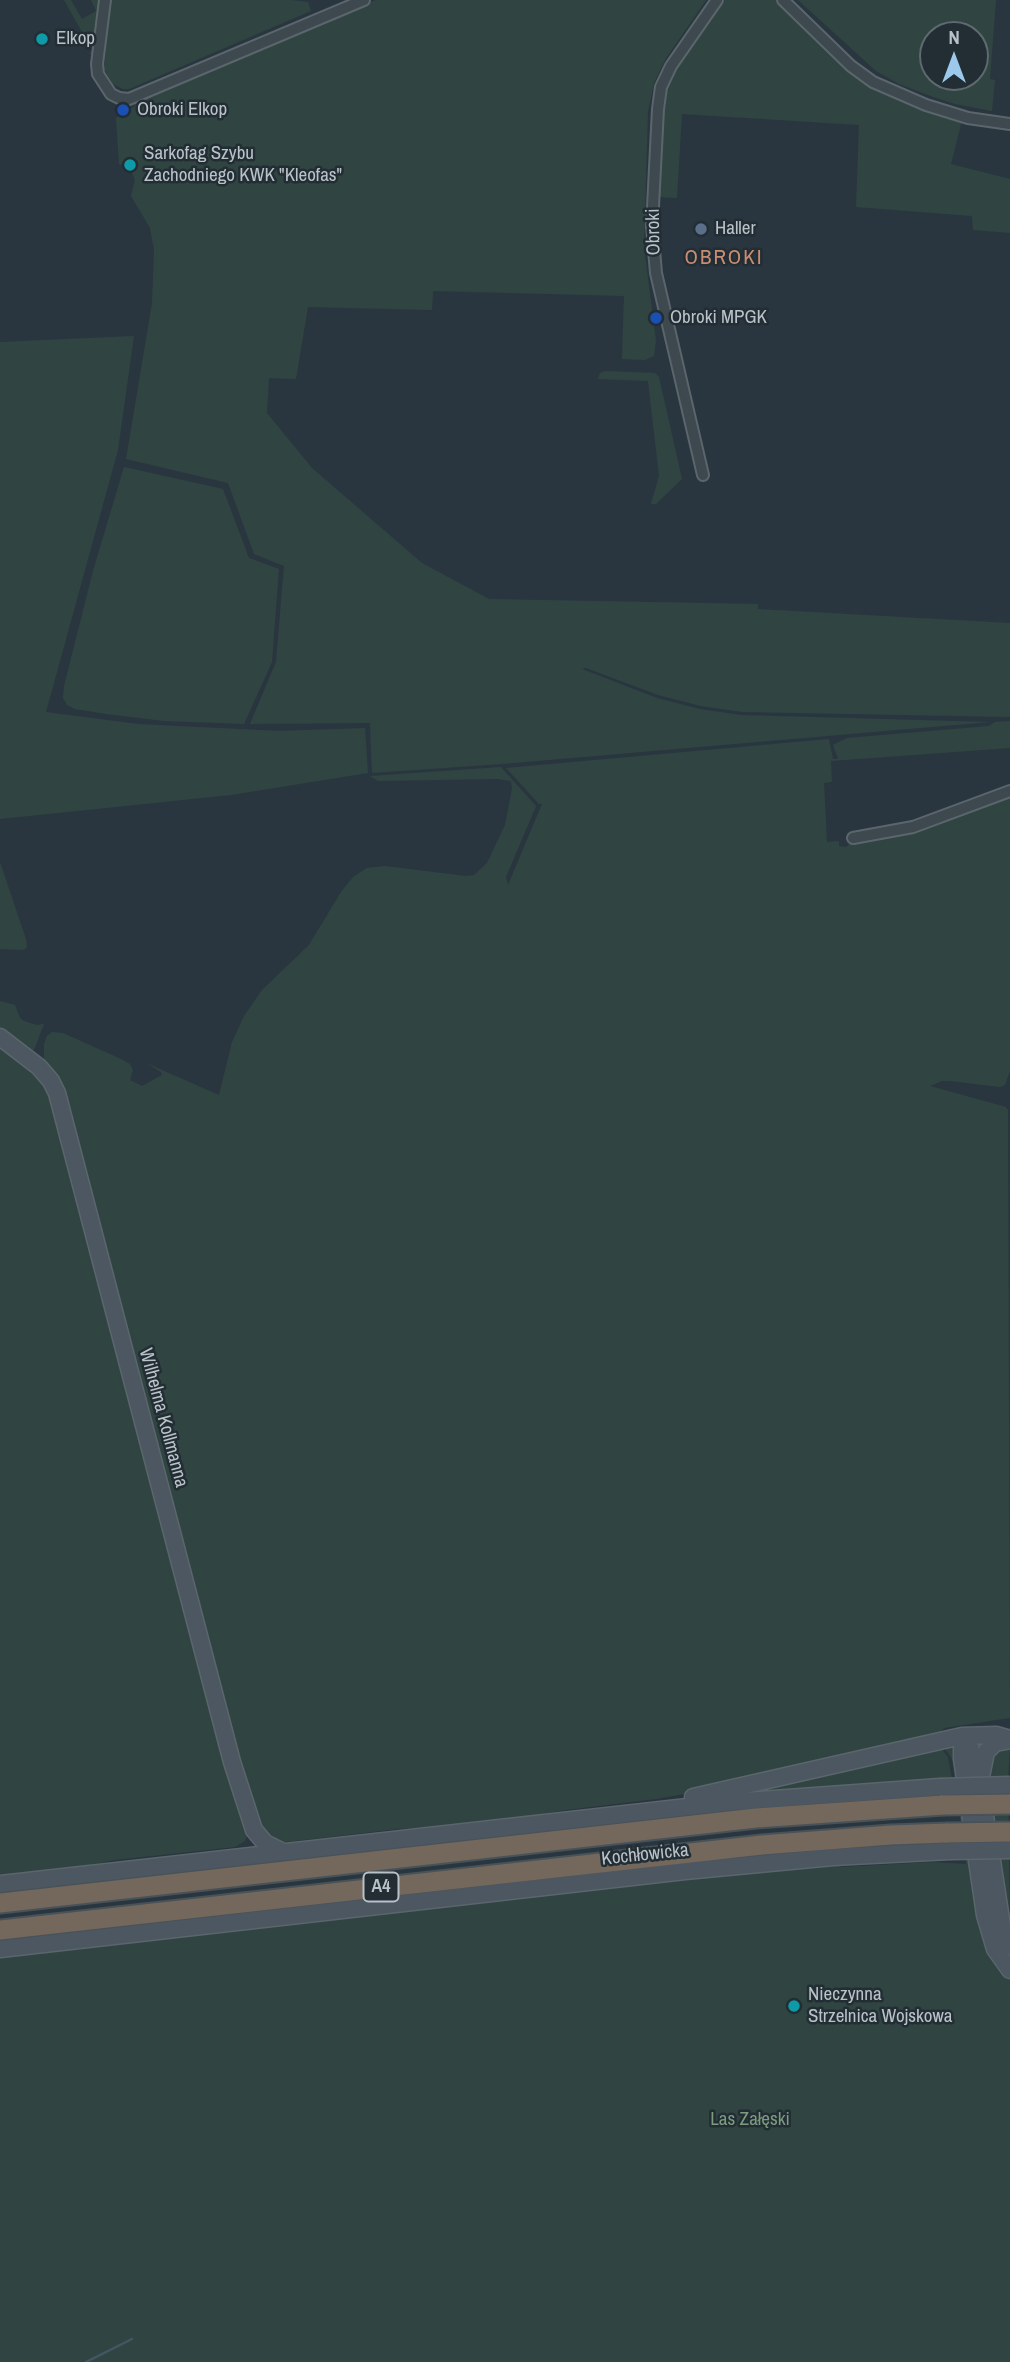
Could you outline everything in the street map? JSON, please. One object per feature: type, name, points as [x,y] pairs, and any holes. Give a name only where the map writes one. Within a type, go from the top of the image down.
[{"type":"highway","name":"A4","points":[[0,1903],[826,1812],[942,1796],[1010,1804]]},
{"type":"highway","name":"A4","points":[[0,1930],[762,1845],[891,1835],[948,1842],[1010,1832]]},
{"type":"street","points":[[105,0],[97,69],[106,89],[122,99],[133,98],[364,0]]},
{"type":"street","name":"Obroki","points":[[703,475],[656,274],[652,226],[661,87],[671,66],[717,0]]},
{"type":"street","points":[[783,0],[850,65],[883,87],[926,106],[960,116],[1010,124]]},
{"type":"street","points":[[853,838],[913,827],[1010,791]]},
{"type":"street","name":"Wilhelma Kollmanna","points":[[0,1037],[39,1067],[51,1081],[58,1098],[227,1742],[254,1830]]},
{"type":"street","points":[[615,1815],[962,1737],[996,1735],[1010,1740]]},
{"type":"street","points":[[962,1737],[971,1746],[980,1783],[1002,1926],[1010,1946]]},
{"type":"street","points":[[962,1737],[962,1758],[985,1915],[995,1949],[1010,1970]]},
{"type":"street","points":[[980,1783],[985,1752],[995,1743],[1010,1740]]},
{"type":"street","points":[[0,1884],[809,1795],[942,1796],[1010,1786]]},
{"type":"street","points":[[226,1858],[248,1843],[254,1830],[265,1843],[283,1852]]},
{"type":"street","name":"Kochłowicka","points":[[0,1949],[948,1842],[1010,1850]]},
{"type":"green space","points":[[64,0],[71,0],[82,19],[96,11],[91,0],[101,0],[93,54],[89,54],[92,50]]},
{"type":"green space","points":[[110,0],[291,0],[308,2],[311,11],[129,89],[123,89],[113,84],[104,69]]},
{"type":"green space","points":[[376,0],[706,0],[665,60],[654,83],[648,112],[644,247],[656,341],[654,356],[645,360],[622,359],[624,296],[433,291],[432,310],[308,307],[296,379],[269,378],[267,413],[312,468],[422,563],[489,599],[758,604],[758,609],[1010,623],[1010,717],[742,712],[701,706],[658,695],[586,668],[582,669],[657,698],[700,709],[741,715],[990,722],[372,773],[370,723],[250,724],[276,662],[284,566],[254,554],[228,483],[126,459],[152,303],[154,250],[150,228],[131,196],[135,180],[130,168],[134,167],[133,163],[126,163],[126,167],[119,164],[116,118],[134,107],[136,101]]},
{"type":"green space","points":[[725,0],[777,0],[847,67],[962,120],[951,164],[1010,179],[1010,233],[973,230],[972,216],[856,207],[859,125],[682,114],[677,198],[659,197],[663,113],[668,85],[678,63],[707,19],[711,19]]},
{"type":"green space","points":[[798,0],[996,0],[990,79],[995,80],[992,111],[955,104],[899,84],[876,71]]},
{"type":"green space","points":[[134,336],[118,450],[46,712],[138,724],[279,731],[365,728],[368,773],[231,795],[0,819],[0,342]]},
{"type":"green space","points":[[600,373],[655,373],[659,377],[682,479],[656,504],[651,504],[659,476],[648,381],[598,379]]},
{"type":"green space","points":[[124,467],[223,489],[249,558],[279,569],[272,662],[244,724],[164,721],[106,714],[75,709],[67,705],[63,698],[93,571]]},
{"type":"green space","points":[[1010,721],[1010,748],[831,761],[832,782],[824,783],[827,842],[839,841],[839,846],[846,847],[854,840],[1010,795],[1010,1071],[1005,1085],[1000,1087],[950,1081],[930,1086],[1006,1107],[1008,1110],[1010,1718],[944,1728],[939,1734],[656,1799],[566,1810],[478,1825],[398,1829],[278,1843],[265,1838],[236,1759],[44,1062],[47,1036],[52,1032],[63,1033],[121,1059],[130,1064],[133,1070],[130,1080],[142,1086],[162,1075],[146,1063],[219,1095],[232,1042],[244,1016],[262,990],[309,945],[353,877],[367,868],[385,866],[474,875],[487,863],[505,825],[511,781],[378,781],[370,776],[501,767],[536,806],[506,877],[508,885],[542,804],[539,804],[506,768],[829,739],[833,759],[836,759],[838,758],[833,745],[847,738],[989,726],[995,722]]},
{"type":"green space","points":[[0,862],[26,939],[27,947],[24,950],[0,949]]},
{"type":"green space","points":[[0,1001],[15,1005],[24,1021],[44,1024],[34,1050],[28,1050],[0,1031]]},
{"type":"green space","points":[[0,1047],[34,1071],[49,1090],[249,1832],[245,1841],[235,1847],[115,1860],[38,1875],[0,1879]]},
{"type":"green space","name":"Las Załęski","points":[[954,1745],[1010,1977],[1010,2362],[0,2362],[0,1954],[557,1890],[834,1863],[841,1867],[932,1862],[966,1864],[952,1759],[944,1747]]},
{"type":"green space","points":[[1010,1745],[1010,1930],[985,1766],[988,1754]]},
{"type":"green space","points":[[941,1748],[948,1757],[952,1779],[720,1795]]},
{"type":"waterway","points":[[86,2362],[132,2339]]},
{"type":"place","name":"Elkop","points":[[42,39]]},
{"type":"place","name":"Obroki Elkop","points":[[123,110]]},
{"type":"place","name":"Sarkofag Szybu Zachodniego KWK \"Kleofas\"","points":[[130,165]]},
{"type":"place","name":"Haller","points":[[701,229]]},
{"type":"place","name":"Obroki MPGK","points":[[656,318]]},
{"type":"place","name":"Nieczynna Strzelnica Wojskowa","points":[[794,2006]]},
{"type":"district","name":"OBROKI","points":[[724,258]]}]
